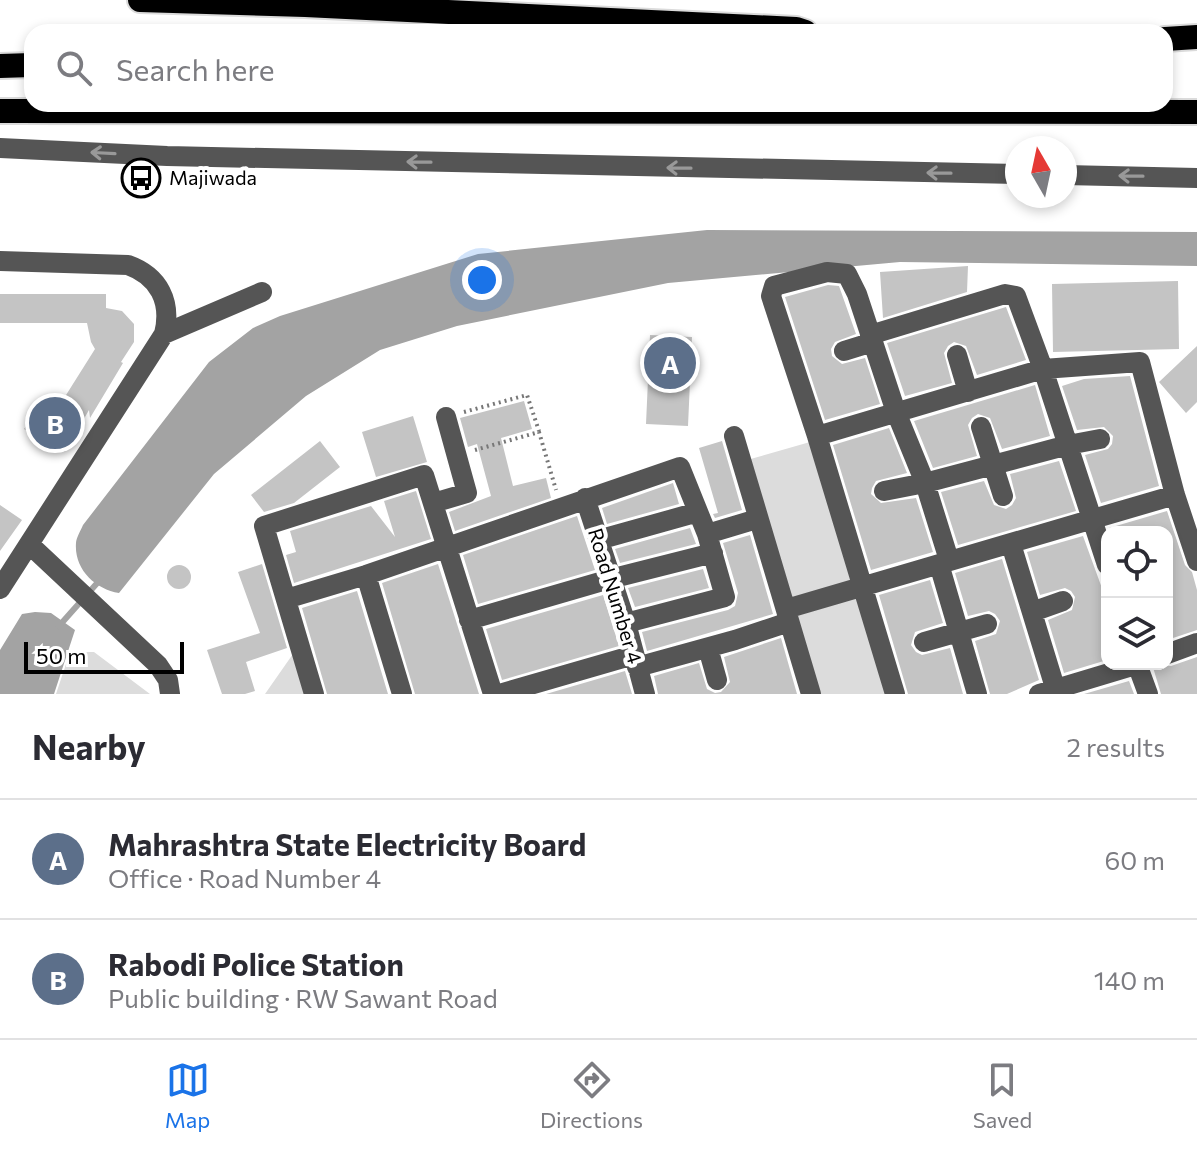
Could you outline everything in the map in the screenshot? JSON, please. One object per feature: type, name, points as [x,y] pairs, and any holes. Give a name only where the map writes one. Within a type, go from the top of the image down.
[{"type":"highway","points":[[140,0],[684,24]]},
{"type":"highway","points":[[1173,38],[1197,37]]},
{"type":"highway","points":[[0,66],[24,65]]},
{"type":"highway","points":[[0,111],[24,111]]},
{"type":"highway","points":[[1173,112],[1197,112]]},
{"type":"street","points":[[0,148],[167,156],[1005,174]]},
{"type":"street","points":[[1077,175],[1197,178]]},
{"type":"street","points":[[0,261],[115,263],[139,269],[158,285],[164,297],[167,321],[164,334],[0,589]]},
{"type":"street","points":[[895,694],[771,296],[774,286],[827,272],[847,274],[925,483],[959,632],[977,694]]},
{"type":"street","points":[[164,334],[262,292]]},
{"type":"street","points":[[844,351],[872,338],[1005,294],[1016,296],[1101,548]]},
{"type":"street","points":[[957,355],[968,392]]},
{"type":"street","points":[[817,436],[1043,369],[1140,362],[1175,495],[1197,561]]},
{"type":"street","points":[[433,503],[467,493],[446,417]]},
{"type":"street","points":[[981,427],[1003,496]]},
{"type":"street","points":[[734,436],[811,694]]},
{"type":"street","points":[[884,491],[1100,439]]},
{"type":"street","points":[[286,599],[366,575],[680,467],[710,544],[725,597],[626,623]]},
{"type":"street","points":[[314,694],[264,526],[424,475],[491,693],[708,648],[861,587],[1175,495]]},
{"type":"street","name":"Road Number 4","points":[[585,498],[626,623],[645,694]]},
{"type":"street","points":[[598,540],[698,512]]},
{"type":"street","points":[[469,620],[610,579],[710,544],[757,519]]},
{"type":"street","points":[[29,544],[158,665],[168,680],[170,694]]},
{"type":"street","points":[[1011,544],[1032,612],[1050,692],[1119,670]]},
{"type":"street","points":[[366,575],[402,694]]},
{"type":"street","points":[[1032,612],[1063,601]]},
{"type":"street","points":[[924,642],[987,624]]},
{"type":"street","points":[[1173,652],[1197,643]]},
{"type":"street","points":[[708,648],[717,680]]},
{"type":"street","points":[[1140,670],[1148,694]]},
{"type":"path","points":[[446,417],[527,395],[561,507]]},
{"type":"path","points":[[457,455],[539,432]]},
{"type":"shaded area","points":[[707,230],[1197,232],[1197,266],[900,262],[668,283],[457,326],[380,350],[306,396],[214,474],[119,593],[94,582],[82,569],[76,543],[83,525],[209,362],[253,328],[280,316],[478,254]]},
{"type":"shaded area","points":[[810,442],[857,585],[789,603],[747,460]]},
{"type":"shaded area","points":[[859,594],[889,694],[818,694],[794,616]]},
{"type":"shaded area","points":[[51,613],[75,630],[54,694],[0,694],[0,650],[22,614]]},
{"type":"shaded area","points":[[295,651],[307,694],[265,694]]},
{"type":"shaded area","points":[[79,652],[94,652],[150,694],[56,694],[67,661]]},
{"type":"building","points":[[968,266],[967,292],[883,318],[880,272]]},
{"type":"building","points":[[1178,281],[1179,349],[1053,352],[1052,284]]},
{"type":"building","points":[[828,285],[839,286],[856,334],[835,342],[831,349],[832,356],[842,364],[865,358],[880,404],[825,420],[785,297]]},
{"type":"building","points":[[0,294],[106,294],[106,308],[122,311],[134,324],[134,342],[123,363],[90,418],[89,410],[65,452],[24,429],[49,397],[61,403],[95,349],[87,323],[0,323]]},
{"type":"building","points":[[1006,307],[1026,360],[977,375],[966,346],[954,342],[944,353],[952,383],[905,396],[887,343]]},
{"type":"building","points":[[650,335],[692,337],[688,426],[646,424]]},
{"type":"building","points":[[1197,346],[1197,402],[1186,413],[1159,382]]},
{"type":"building","points":[[1130,376],[1159,486],[1101,503],[1085,455],[1108,449],[1113,436],[1104,427],[1077,430],[1062,386],[1084,379]]},
{"type":"building","points":[[1035,385],[1050,436],[1002,449],[990,418],[978,414],[968,425],[977,456],[933,468],[914,421]]},
{"type":"building","points":[[524,401],[532,429],[501,438],[513,486],[546,478],[551,498],[455,531],[449,512],[491,496],[477,444],[468,447],[460,418]]},
{"type":"building","points":[[413,416],[427,462],[376,477],[362,432]]},
{"type":"building","points":[[889,428],[907,473],[876,481],[871,494],[881,503],[916,498],[933,552],[871,570],[833,445]]},
{"type":"building","points":[[320,441],[340,467],[294,503],[264,512],[251,495]]},
{"type":"building","points":[[722,441],[742,510],[715,518],[713,514],[718,513],[699,448]]},
{"type":"building","points":[[1059,461],[1076,511],[958,545],[941,492],[984,481],[994,505],[1006,509],[1016,498],[1010,474]]},
{"type":"building","points":[[673,483],[679,504],[607,524],[602,508]]},
{"type":"building","points":[[416,491],[431,539],[294,583],[286,555],[296,552],[290,531],[371,506],[395,537],[384,501]]},
{"type":"building","points":[[0,505],[22,520],[0,551]]},
{"type":"building","points":[[1167,511],[1172,526],[1116,526]]},
{"type":"building","points":[[577,516],[595,570],[478,604],[463,555]]},
{"type":"building","points":[[690,528],[696,544],[620,563],[615,549]]},
{"type":"building","points":[[1173,529],[1197,590],[1197,630],[1173,638]]},
{"type":"building","points":[[750,535],[773,614],[647,651],[642,632],[735,606],[738,593],[723,543]]},
{"type":"building","points":[[1083,536],[1101,586],[1101,662],[1064,673],[1048,620],[1072,610],[1075,597],[1065,588],[1040,595],[1027,552]]},
{"type":"building","points":[[1002,559],[1039,680],[1007,694],[990,694],[975,641],[996,634],[1000,621],[989,611],[968,616],[955,573]]},
{"type":"building","points":[[262,564],[287,648],[246,662],[255,691],[222,694],[207,650],[260,633],[238,572]]},
{"type":"building","points":[[438,564],[479,694],[415,694],[382,583]]},
{"type":"building","points":[[179,565],[188,568],[191,577],[188,586],[179,589],[170,586],[167,577],[170,568]]},
{"type":"building","points":[[703,569],[709,588],[635,607],[628,588]]},
{"type":"building","points":[[930,580],[943,623],[915,632],[911,645],[922,655],[950,648],[963,694],[908,694],[879,595]]},
{"type":"building","points":[[357,591],[388,694],[327,694],[302,608]]},
{"type":"building","points":[[603,595],[619,646],[502,680],[486,629]]},
{"type":"building","points":[[781,638],[797,694],[658,694],[654,676],[699,663],[707,689],[721,692],[730,682],[724,657]]},
{"type":"building","points":[[1197,657],[1197,694],[1161,694],[1154,670],[1173,670],[1173,665]]},
{"type":"building","points":[[625,671],[632,694],[546,694]]},
{"type":"building","points":[[1129,681],[1134,694],[1084,694]]},
{"type":"waterway","points":[[59,626],[99,581]]},
{"type":"place","name":"Majiwada","points":[[141,178]]},
{"type":"place","name":"Mahrashtra State Electricity Board","points":[[670,363]]},
{"type":"place","name":"Rabodi Police Station","points":[[55,423]]}]
